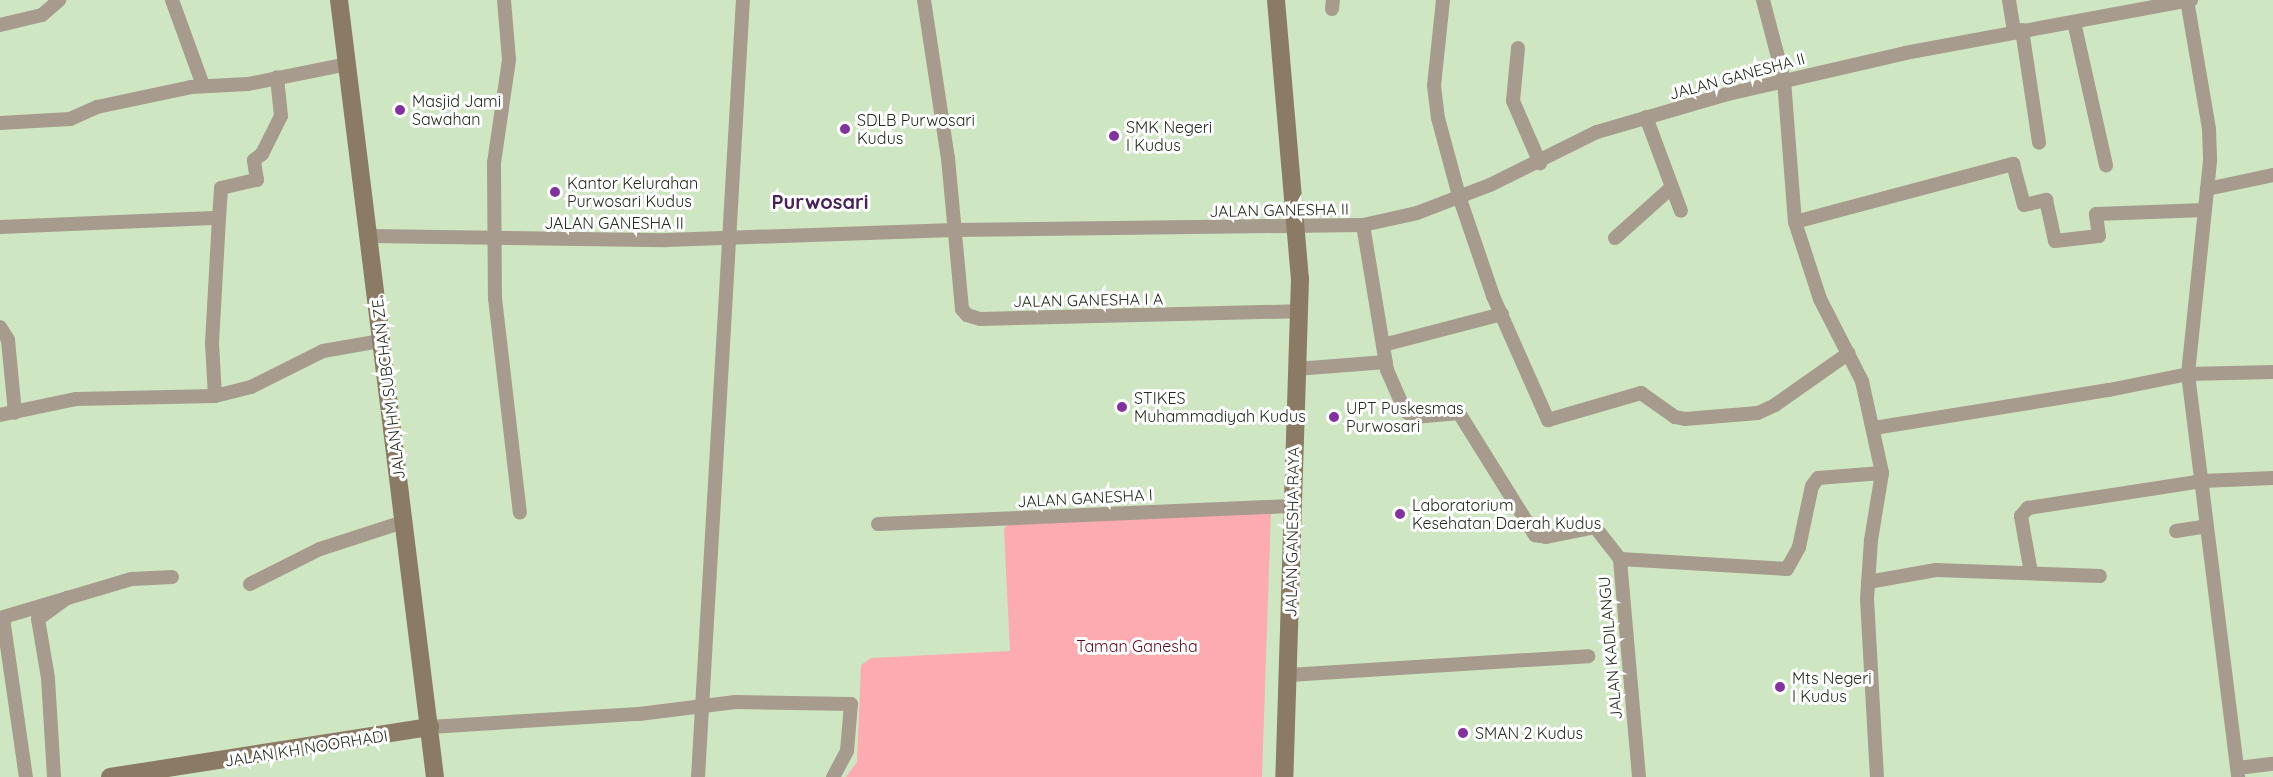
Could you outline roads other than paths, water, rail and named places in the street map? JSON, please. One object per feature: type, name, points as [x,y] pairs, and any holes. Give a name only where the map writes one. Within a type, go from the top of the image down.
[{"type":"street","points":[[0,25],[32,19],[52,9],[59,0]]},
{"type":"street","points":[[172,0],[203,85]]},
{"type":"street","name":"JALAN HM SUBCHAN ZE.","points":[[339,0],[370,236],[435,777]]},
{"type":"street","points":[[504,0],[509,60],[495,147],[493,241],[495,298],[520,513]]},
{"type":"street","points":[[698,777],[704,708],[743,0]]},
{"type":"street","name":"JALAN GANESHA I A","points":[[924,0],[962,309],[971,318],[1298,311]]},
{"type":"street","name":"JALAN GANESHA RAYA","points":[[1276,0],[1298,228],[1294,506],[1284,777]]},
{"type":"street","points":[[1443,0],[1434,86],[1438,118],[1459,196],[1502,314],[1542,413],[1551,421],[1641,393],[1674,417],[1685,419],[1758,413],[1775,405],[1849,353]]},
{"type":"street","points":[[1763,0],[1784,80],[1795,222],[1820,299],[1849,353],[1867,397],[1882,473],[1868,582],[1877,777]]},
{"type":"street","points":[[2009,0],[2018,31],[2040,143]]},
{"type":"street","points":[[2188,0],[2209,129],[2207,189],[2188,374],[2238,773],[2273,764]]},
{"type":"street","name":"JALAN GANESHA II","points":[[370,236],[493,241],[666,240],[954,230],[1298,228],[1363,225],[1417,213],[1540,163],[1598,132],[1646,117],[1784,80],[2018,31],[2188,0]]},
{"type":"street","points":[[2074,22],[2106,165]]},
{"type":"street","points":[[1518,48],[1512,97],[1540,163]]},
{"type":"street","points":[[0,123],[69,119],[97,107],[203,85],[229,86],[347,64]]},
{"type":"street","points":[[215,396],[212,343],[221,189],[257,180],[254,160],[262,154],[281,116],[277,77]]},
{"type":"street","points":[[1646,117],[1681,211]]},
{"type":"street","points":[[1795,222],[2013,164],[2024,205],[2046,200],[2055,241],[2099,236],[2096,214],[2205,210]]},
{"type":"street","points":[[2207,189],[2273,175]]},
{"type":"street","points":[[1615,238],[1671,188]]},
{"type":"street","points":[[0,227],[219,218]]},
{"type":"street","points":[[1363,225],[1386,362],[1392,387],[1408,414],[1420,417],[1452,411],[1464,418],[1535,535],[1546,537],[1594,527],[1620,559]]},
{"type":"street","points":[[1383,345],[1502,314]]},
{"type":"street","points":[[0,327],[8,340],[15,413]]},
{"type":"street","points":[[0,415],[76,399],[215,396],[251,387],[323,351],[381,341]]},
{"type":"street","points":[[1296,369],[1386,362]]},
{"type":"street","points":[[1874,428],[2109,390],[2188,374],[2273,372]]},
{"type":"street","name":"JALAN KADILANGU","points":[[1639,777],[1620,559],[1787,569],[1799,547],[1812,486],[1818,478],[1882,473]]},
{"type":"street","points":[[2031,573],[2021,516],[2028,508],[2202,481],[2273,478]]},
{"type":"street","name":"JALAN GANESHA I","points":[[878,524],[1294,506]]},
{"type":"street","points":[[250,584],[320,549],[403,522]]},
{"type":"street","points":[[2176,531],[2206,526]]},
{"type":"street","points":[[1868,582],[1936,570],[2100,576]]},
{"type":"street","points":[[26,777],[1,618],[132,579],[172,577]]},
{"type":"street","points":[[54,777],[47,669],[38,619],[67,598]]},
{"type":"street","points":[[1289,675],[1588,656]]},
{"type":"street","points":[[430,727],[774,701],[850,704],[847,751],[833,777]]},
{"type":"street","name":"JALAN KH NOORHADI","points":[[110,777],[430,727]]},
{"type":"place","name":"Masjid Jami Sawahan","points":[[400,110]]},
{"type":"place","name":"SDLB Purwosari Kudus","points":[[845,129]]},
{"type":"place","name":"SMK Negeri I Kudus","points":[[1114,136]]},
{"type":"place","name":"Kantor Kelurahan Purwosari Kudus","points":[[555,192]]},
{"type":"place","name":"STIKES Muhammadiyah Kudus","points":[[1122,407]]},
{"type":"place","name":"UPT Puskesmas Purwosari","points":[[1334,417]]},
{"type":"place","name":"Laboratorium Kesehatan Daerah Kudus","points":[[1400,514]]},
{"type":"place","name":"Mts Negeri I Kudus","points":[[1780,687]]},
{"type":"place","name":"SMAN 2 Kudus","points":[[1463,733]]},
{"type":"district","name":"Purwosari","points":[[820,201]]},
{"type":"park label","name":"Taman Ganesha","points":[[1137,646]]}]
